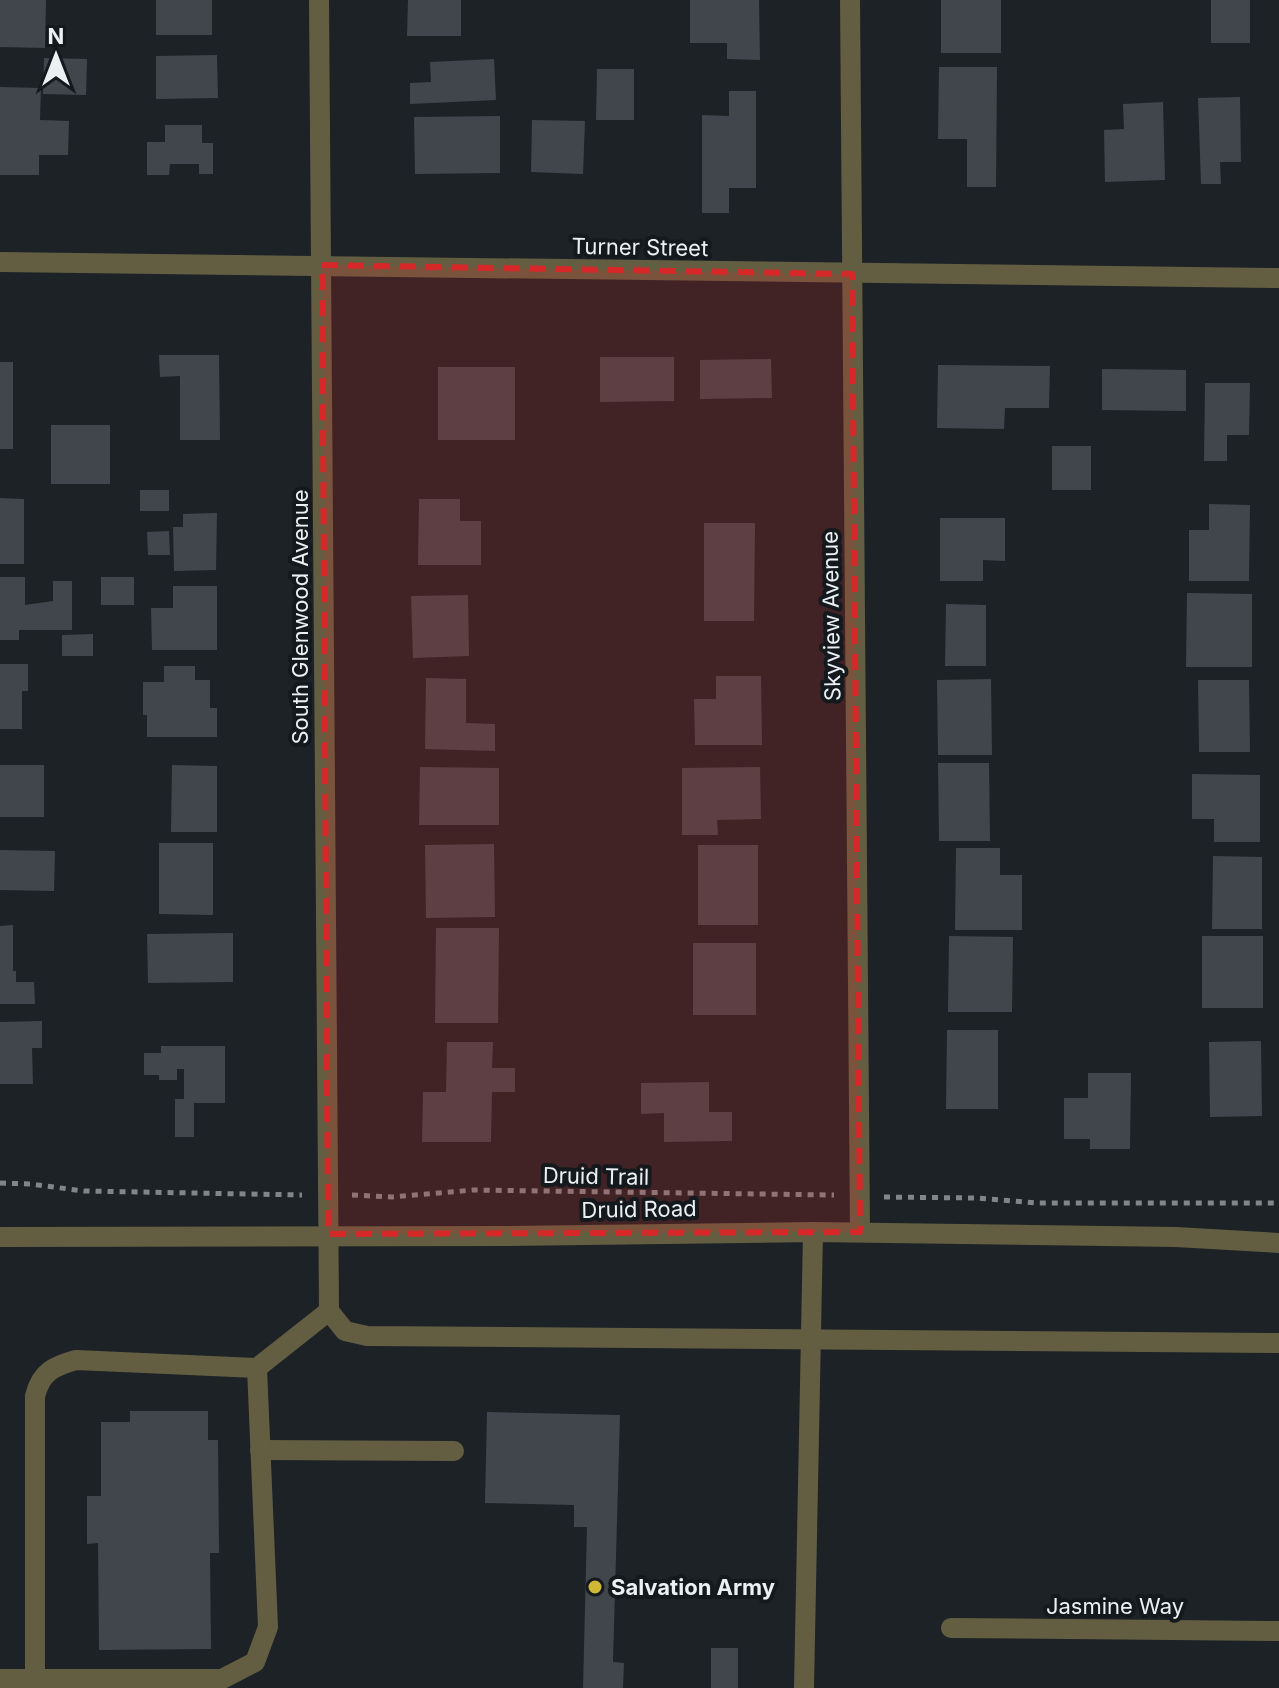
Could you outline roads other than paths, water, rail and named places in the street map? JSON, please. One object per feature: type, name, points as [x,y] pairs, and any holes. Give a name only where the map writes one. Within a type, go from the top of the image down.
[{"type":"street","name":"South Glenwood Avenue","points":[[319,0],[329,1311]]},
{"type":"street","name":"Skyview Avenue","points":[[850,0],[860,1232]]},
{"type":"street","name":"Turner Street","points":[[0,262],[1279,278]]},
{"type":"street","points":[[804,1688],[813,1232]]},
{"type":"street","name":"Druid Road","points":[[0,1237],[860,1232],[1176,1237],[1279,1243]]},
{"type":"street","points":[[35,1679],[35,1396],[37,1385],[50,1367],[76,1360],[257,1368],[329,1311],[345,1331],[367,1336],[1279,1343]]},
{"type":"street","points":[[0,1679],[222,1679],[255,1662],[268,1627],[257,1368]]},
{"type":"street","points":[[260,1450],[454,1451]]},
{"type":"street","name":"Jasmine Way","points":[[951,1628],[1279,1631]]},
{"type":"place","name":"Salvation Army","points":[[595,1587]]}]
